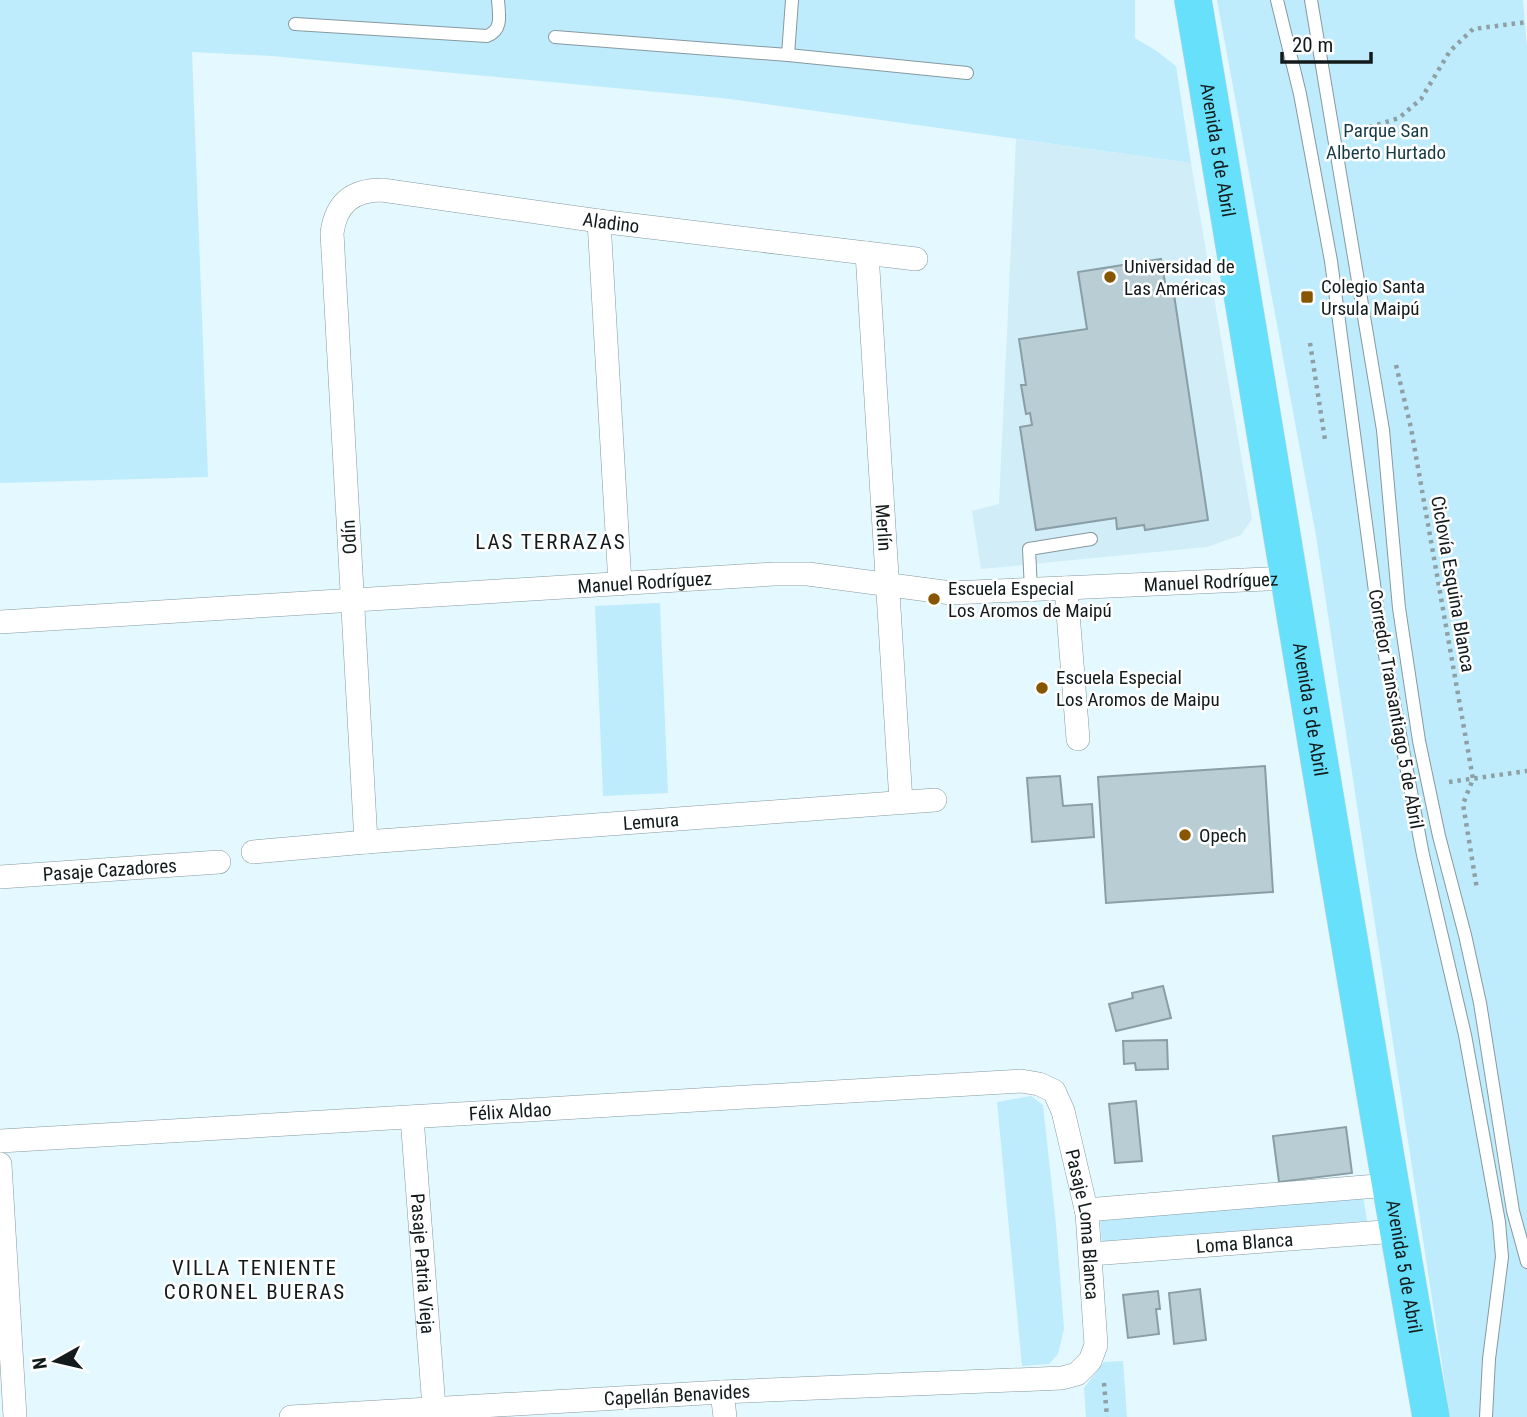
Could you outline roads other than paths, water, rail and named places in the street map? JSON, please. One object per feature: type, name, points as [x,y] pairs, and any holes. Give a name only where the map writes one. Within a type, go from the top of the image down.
[{"type":"main road","name":"Avenida 5 de Abril","points":[[1193,0],[1397,1231],[1431,1417]]},
{"type":"street","name":"Aladino","points":[[332,233],[338,210],[346,200],[356,193],[382,190],[599,221],[916,259]]},
{"type":"street","points":[[599,221],[620,584]]},
{"type":"street","name":"Odín","points":[[332,233],[366,842]]},
{"type":"street","name":"Merlín","points":[[867,253],[901,802]]},
{"type":"street","name":"Manuel Rodríguez","points":[[0,622],[808,574],[951,593],[1290,578]]},
{"type":"street","points":[[1066,588],[1078,739]]},
{"type":"street","name":"Lemura","points":[[366,842],[935,800]]},
{"type":"street","points":[[253,852],[366,842]]},
{"type":"street","name":"Pasaje Cazadores","points":[[0,877],[219,862]]},
{"type":"street","name":"Félix Aldao","points":[[0,1142],[1021,1081]]},
{"type":"street","name":"Pasaje Loma Blanca","points":[[1021,1081],[1039,1084],[1054,1091],[1063,1111],[1086,1210],[1096,1345],[1090,1362],[1077,1374],[1062,1378]]},
{"type":"street","name":"Pasaje Patria Vieja","points":[[412,1117],[434,1408]]},
{"type":"street","points":[[0,1164],[15,1417]]},
{"type":"street","points":[[1086,1210],[1390,1185]]},
{"type":"street","name":"Loma Blanca","points":[[1091,1254],[1397,1231]]},
{"type":"street","name":"Capellán Benavides","points":[[291,1417],[722,1392],[1062,1378]]},
{"type":"street","points":[[722,1392],[725,1417]]},
{"type":"lane","points":[[295,24],[487,36],[499,27],[498,0]]},
{"type":"lane","points":[[788,55],[792,0]]},
{"type":"lane","name":"Corredor Transantiago 5 de Abril","points":[[1277,0],[1300,94],[1331,261],[1380,629],[1423,855],[1465,1035],[1499,1223],[1502,1257],[1489,1359],[1486,1417]]},
{"type":"lane","name":"Corredor Transantiago 5 de Abril","points":[[1311,0],[1383,430],[1399,608],[1427,785],[1480,1003],[1513,1211],[1527,1262]]},
{"type":"lane","points":[[555,37],[788,55],[967,73]]},
{"type":"lane","points":[[1031,590],[1030,549],[1091,539]]},
{"type":"place","name":"Universidad de Las Américas","points":[[1110,277]]},
{"type":"place","name":"Colegio Santa Ursula Maipú","points":[[1307,297]]},
{"type":"place","name":"Escuela Especial Los Aromos de Maipú","points":[[934,599]]},
{"type":"place","name":"Escuela Especial Los Aromos de Maipu","points":[[1042,688]]},
{"type":"place","name":"Opech","points":[[1185,835]]},
{"type":"district","name":"LAS TERRAZAS","points":[[551,542]]},
{"type":"district","name":"VILLA TENIENTE CORONEL BUERAS","points":[[255,1280]]},
{"type":"park label","name":"Parque San Alberto Hurtado","points":[[1386,141]]}]
